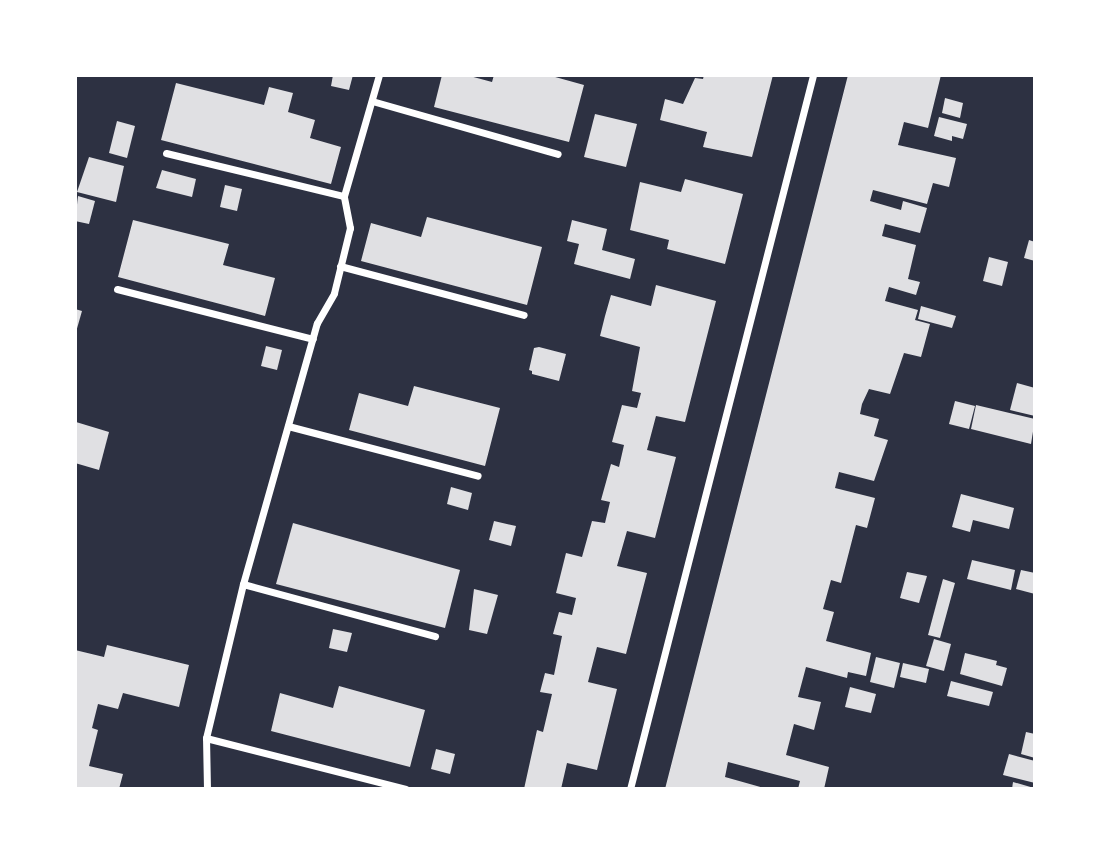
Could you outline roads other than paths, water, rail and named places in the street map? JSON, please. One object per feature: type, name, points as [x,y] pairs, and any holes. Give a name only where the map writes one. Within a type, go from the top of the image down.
[{"type":"street","points":[[207,789],[206,738],[243,584],[317,323],[334,293],[350,228],[344,197],[379,75]]},
{"type":"street","points":[[630,789],[813,75]]},
{"type":"street","points":[[372,100],[558,154]]},
{"type":"street","points":[[166,153],[344,197]]},
{"type":"street","points":[[340,266],[524,315]]},
{"type":"street","points":[[117,289],[313,339]]},
{"type":"street","points":[[288,426],[478,476]]},
{"type":"street","points":[[243,584],[435,636]]},
{"type":"street","points":[[206,738],[406,789]]}]
